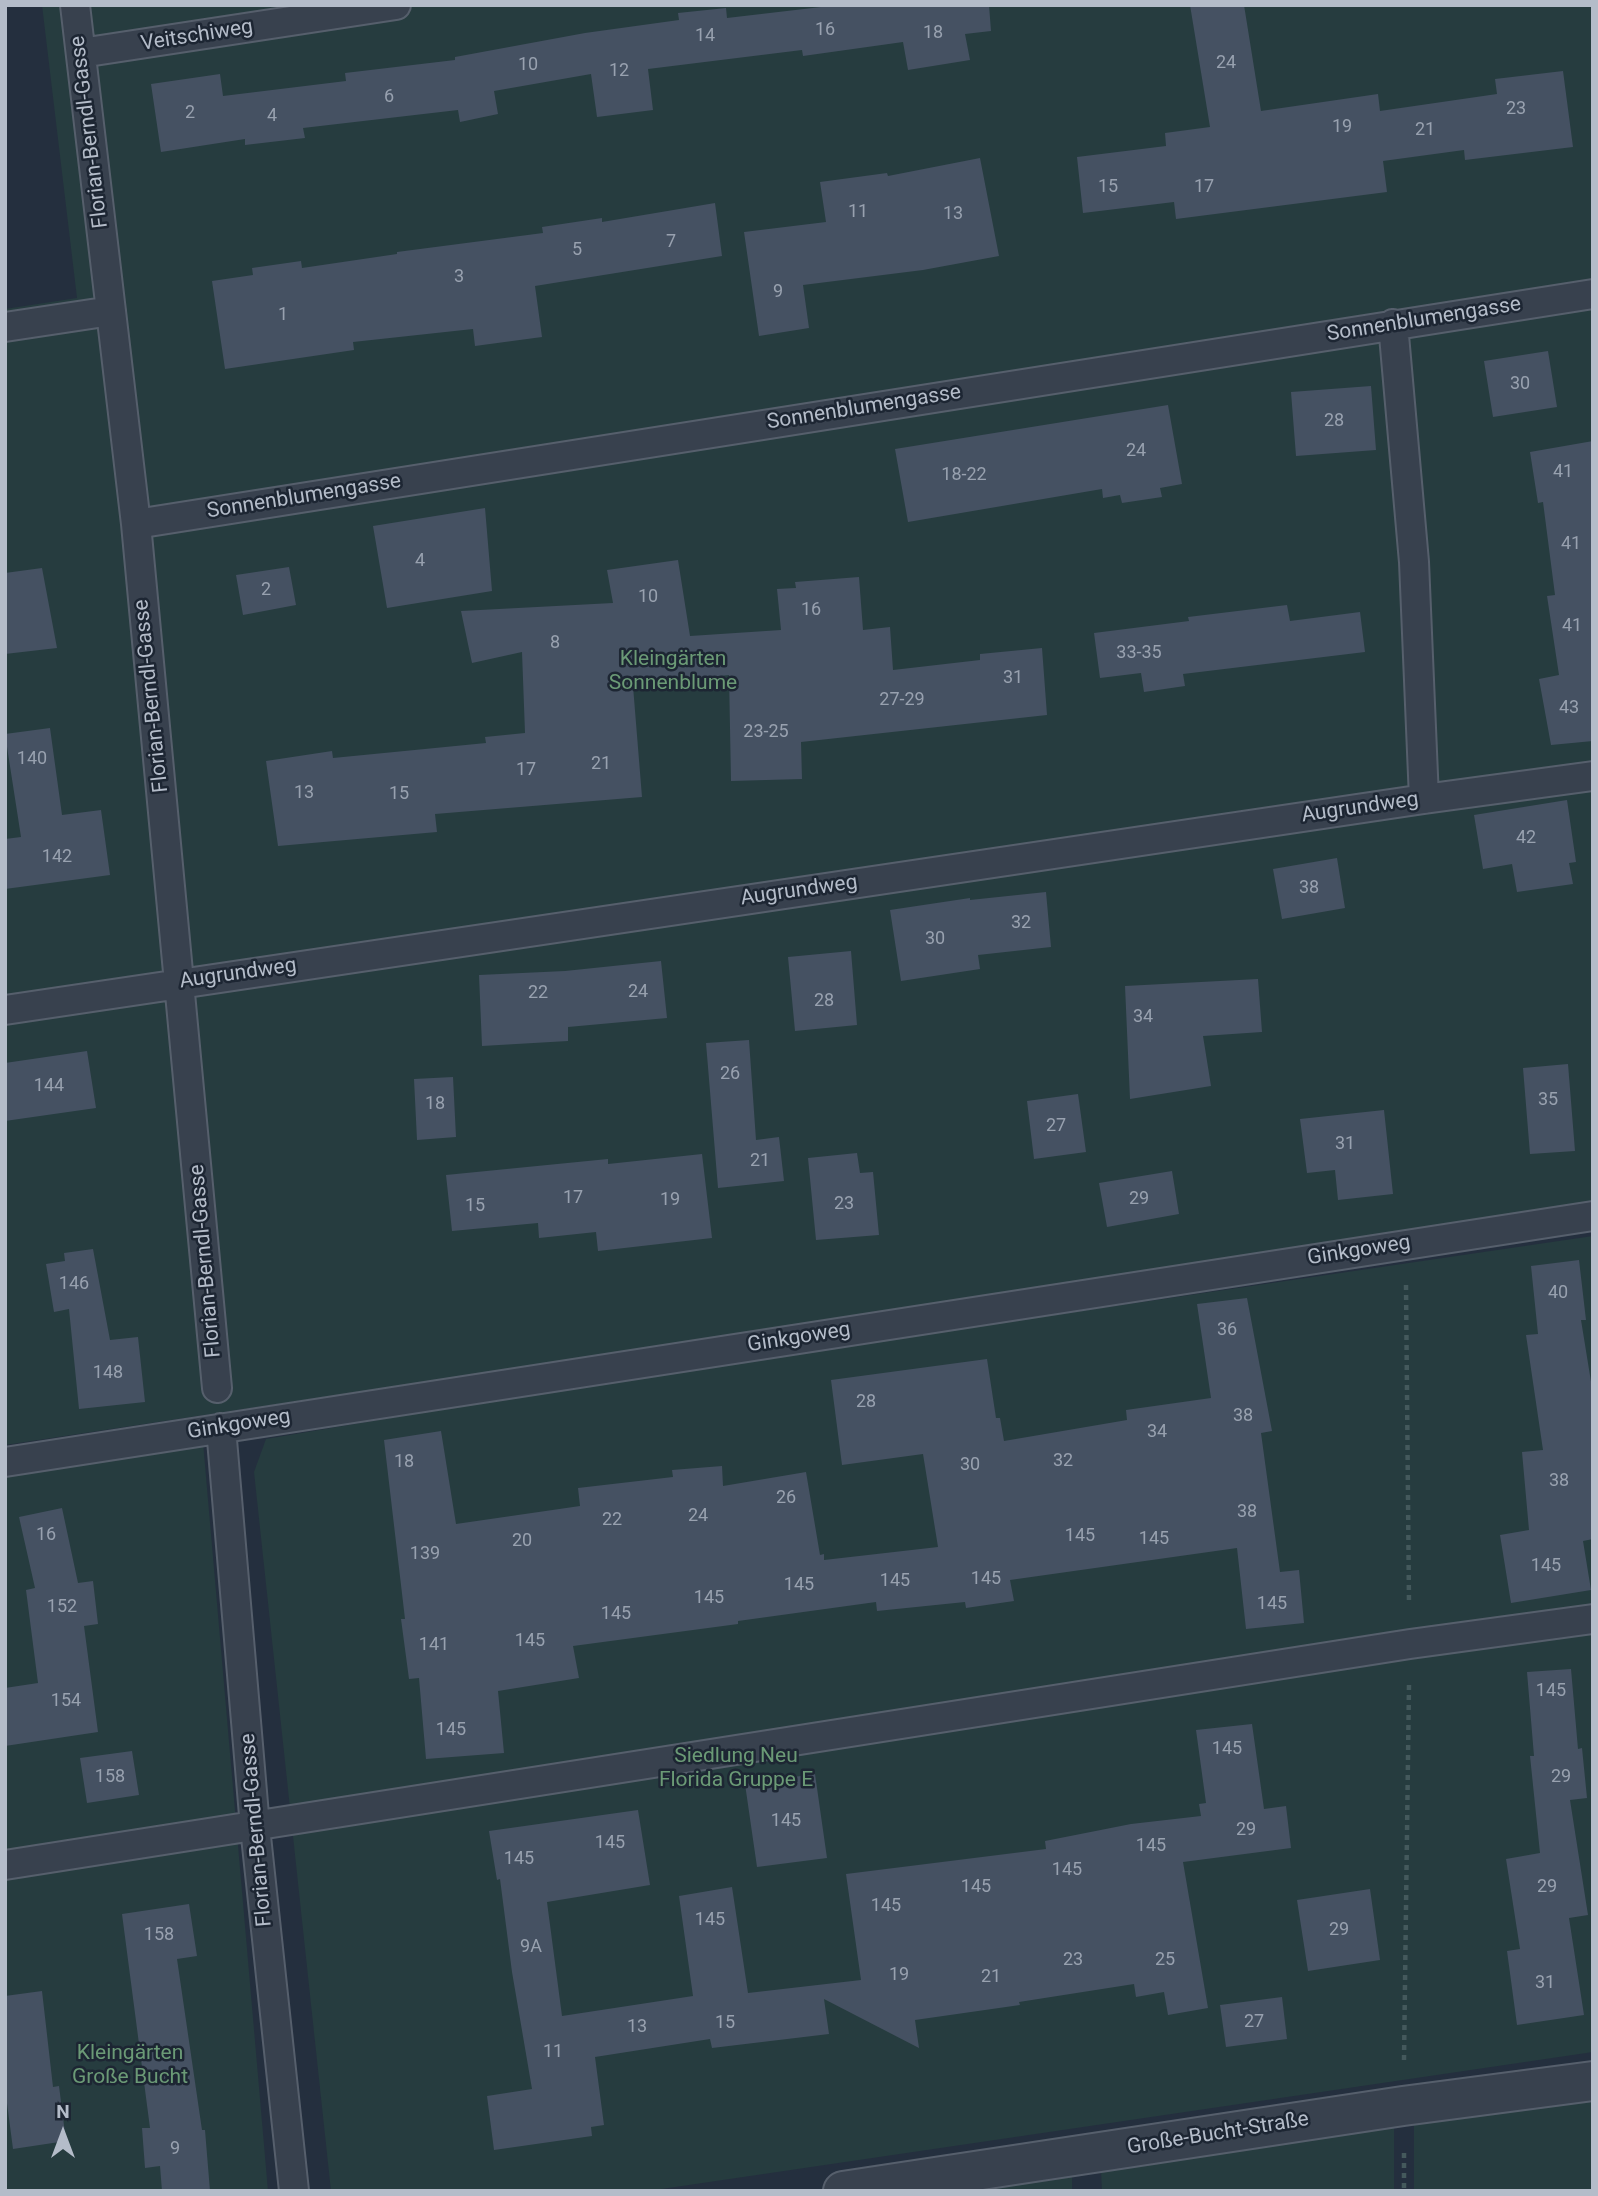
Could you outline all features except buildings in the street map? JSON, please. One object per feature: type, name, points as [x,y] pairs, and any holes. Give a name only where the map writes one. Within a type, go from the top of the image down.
[{"type":"street","name":"Große-Bucht-Straße","points":[[843,2191],[1404,2106],[1593,2081]]},
{"type":"lane","name":"Florian-Berndl-Gasse","points":[[75,5],[136,524],[217,1388]]},
{"type":"lane","name":"Veitschiweg","points":[[81,53],[396,5]]},
{"type":"lane","name":"Sonnenblumengasse","points":[[136,524],[1593,294]]},
{"type":"lane","points":[[5,327],[111,311]]},
{"type":"lane","points":[[1393,324],[1414,562],[1424,799]]},
{"type":"lane","name":"Augrundweg","points":[[5,1010],[180,982],[1593,776]]},
{"type":"lane","name":"Ginkgoweg","points":[[5,1462],[1593,1216]]},
{"type":"lane","name":"Florian-Berndl-Gasse","points":[[221,1428],[255,1827],[294,2191]]},
{"type":"lane","points":[[5,1865],[1396,1647],[1593,1619]]},
{"type":"green space","name":"Kleingärten Sonnenblume","points":[[42,5],[1593,5],[1593,1206],[5,1445],[5,309],[77,298]]},
{"type":"green space","name":"Siedlung Neu Florida Gruppe E","points":[[1593,1236],[1593,2052],[648,2191],[331,2191],[254,1472],[266,1439],[644,1375]]},
{"type":"green space","name":"Kleingärten Große Bucht","points":[[203,1442],[268,2191],[5,2191],[5,1474]]},
{"type":"green space","points":[[1593,2100],[1593,2191],[1414,2191],[1414,2123]]},
{"type":"green space","points":[[1394,2125],[1394,2191],[1102,2191],[1101,2170]]},
{"type":"green space","points":[[1072,2175],[1072,2191],[963,2191]]}]
